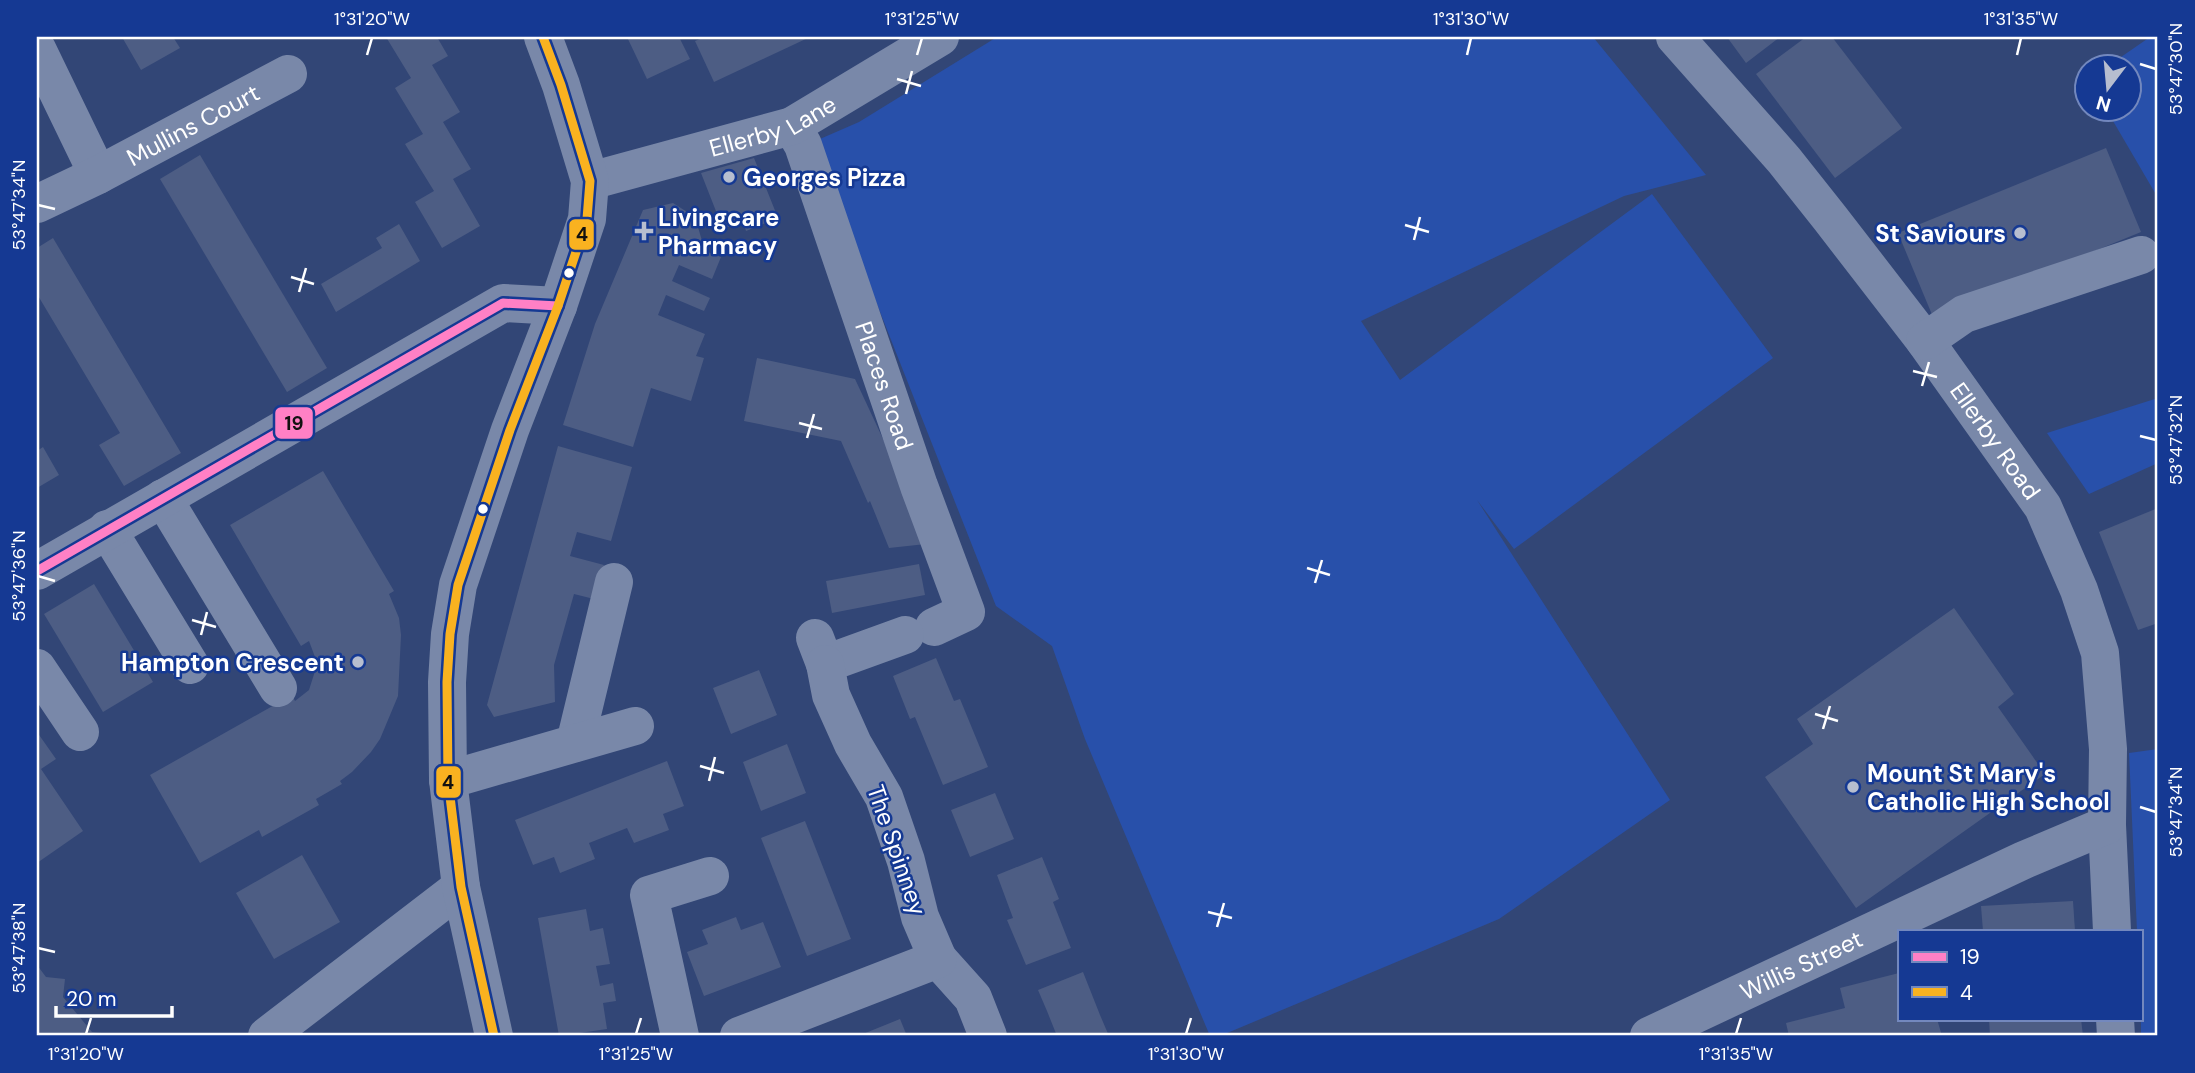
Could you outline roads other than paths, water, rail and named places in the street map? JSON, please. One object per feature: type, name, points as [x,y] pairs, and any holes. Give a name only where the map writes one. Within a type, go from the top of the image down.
[{"type":"street","points":[[494,1036],[461,887],[449,780],[447,682],[450,634],[458,584],[510,430],[558,306],[587,219],[590,181],[561,85],[543,37]]},
{"type":"street","name":"Ellerby Lane","points":[[590,181],[792,126],[940,37]]},
{"type":"street","name":"Ellerby Road","points":[[1675,37],[1784,159],[1926,341],[2043,507],[2079,590],[2100,653],[2104,677],[2112,930]]},
{"type":"street","points":[[42,72],[98,175]]},
{"type":"street","name":"Mullins Court","points":[[37,204],[98,175],[288,74]]},
{"type":"street","name":"Places Road","points":[[792,126],[803,145],[919,486],[966,612],[920,631],[820,651]]},
{"type":"street","points":[[1926,341],[1965,314],[2141,255]]},
{"type":"street","points":[[37,571],[503,303],[558,306]]},
{"type":"street","points":[[163,498],[278,688]]},
{"type":"street","points":[[107,529],[190,665]]},
{"type":"street","points":[[575,743],[614,582]]},
{"type":"street","name":"The Spinney","points":[[820,651],[831,695],[853,744],[884,797],[920,917],[938,959],[973,998],[988,1036]]},
{"type":"street","points":[[37,668],[80,732]]},
{"type":"street","points":[[449,780],[635,726]]},
{"type":"street","name":"Willis Street","points":[[1649,1036],[2024,860],[2107,825]]},
{"type":"street","points":[[680,1036],[649,895],[709,876]]},
{"type":"street","points":[[267,1036],[461,887]]},
{"type":"street","points":[[762,1032],[938,959]]},
{"type":"place","name":"Georges Pizza","points":[[729,177]]},
{"type":"place","name":"Livingcare Pharmacy","points":[[644,231]]},
{"type":"place","name":"St Saviours","points":[[2020,233]]},
{"type":"place","name":"Hampton Crescent","points":[[358,662]]},
{"type":"place","name":"Mount St Mary's Catholic High School","points":[[1853,787]]}]
